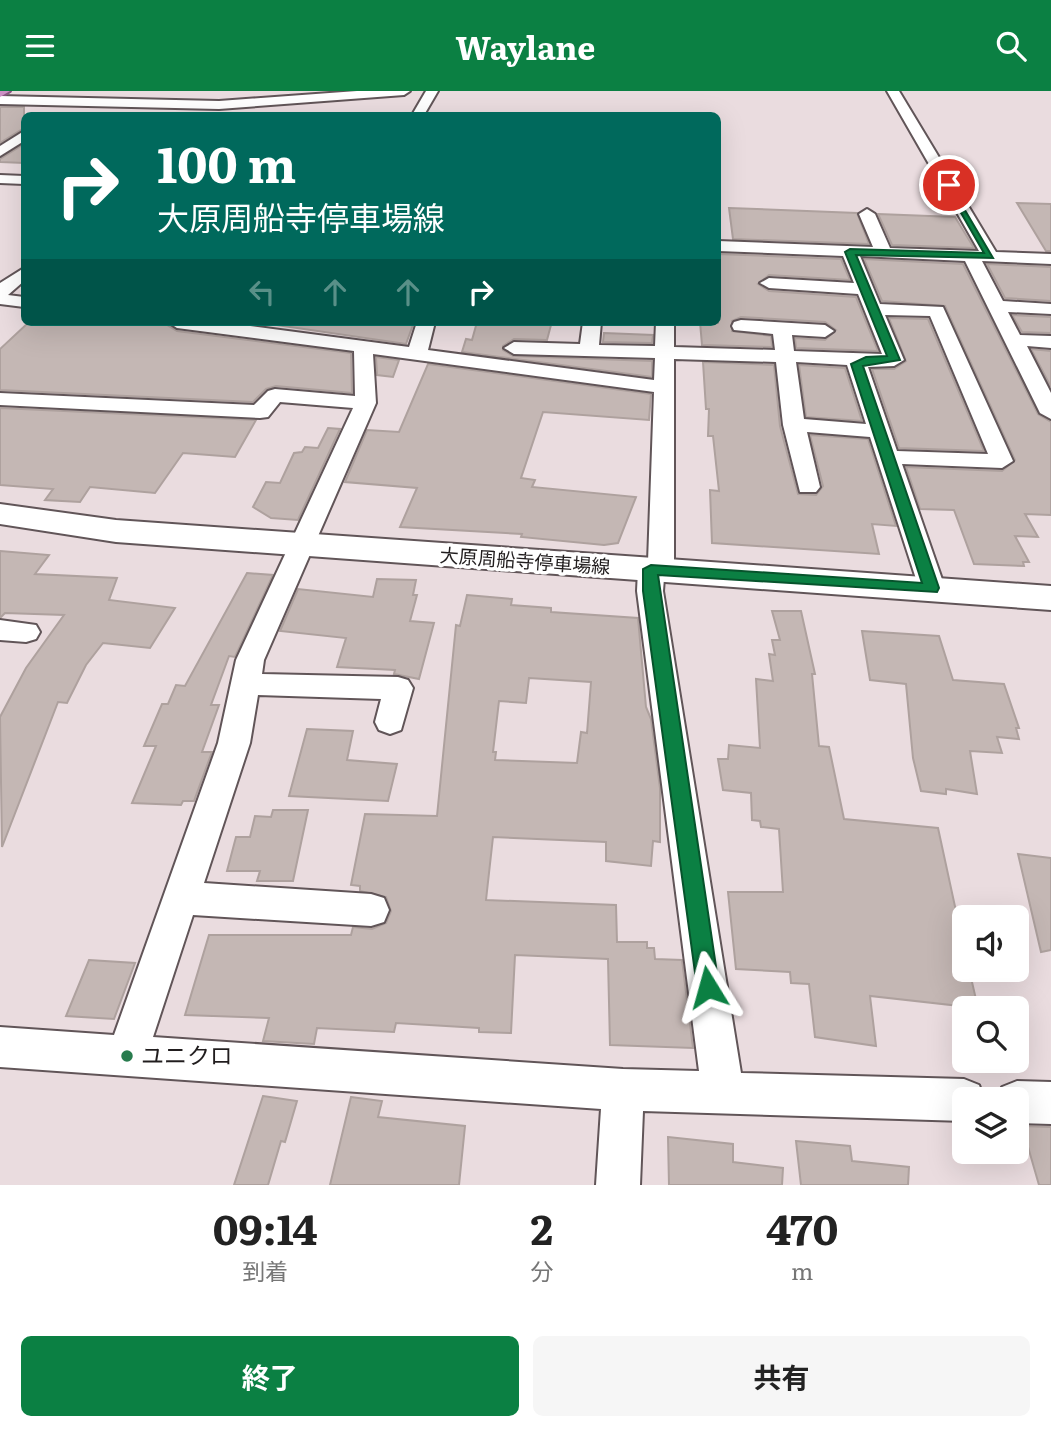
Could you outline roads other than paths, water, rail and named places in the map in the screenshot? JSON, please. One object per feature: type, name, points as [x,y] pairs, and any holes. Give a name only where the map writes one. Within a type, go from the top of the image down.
[{"type":"main road","name":"大原周船寺停車場線","points":[[5,520],[137,534],[302,543],[1051,598]]},
{"type":"street","points":[[210,112],[234,91]]},
{"type":"street","points":[[0,100],[219,105],[404,91]]},
{"type":"street","points":[[420,112],[432,91]]},
{"type":"street","points":[[894,91],[990,256]]},
{"type":"street","points":[[57,112],[72,102]]},
{"type":"street","points":[[136,112],[146,103]]},
{"type":"street","points":[[0,152],[21,137]]},
{"type":"street","points":[[0,179],[21,180]]},
{"type":"street","points":[[867,214],[884,253]]},
{"type":"street","points":[[721,246],[1051,259]]},
{"type":"street","points":[[243,326],[292,329],[363,347],[417,353],[514,349],[589,350],[894,360],[850,252]]},
{"type":"street","points":[[970,255],[1048,403]]},
{"type":"street","points":[[0,292],[21,275]]},
{"type":"street","points":[[769,283],[865,289]]},
{"type":"street","points":[[0,299],[21,302]]},
{"type":"street","points":[[996,306],[1051,309]]},
{"type":"street","points":[[874,309],[937,311],[1002,461],[888,457]]},
{"type":"street","points":[[417,353],[425,326]]},
{"type":"street","points":[[589,350],[592,326]]},
{"type":"street","points":[[665,326],[656,570],[650,591],[723,1093]]},
{"type":"street","points":[[741,326],[825,331]]},
{"type":"street","points":[[782,329],[794,425],[808,487]]},
{"type":"street","points":[[1013,340],[1051,342]]},
{"type":"street","points":[[127,1056],[234,743],[250,660],[302,543],[331,487],[366,403],[363,347]]},
{"type":"street","points":[[514,349],[664,387]]},
{"type":"street","points":[[866,360],[856,364],[932,588]]},
{"type":"street","points":[[0,399],[260,412],[275,395],[366,403]]},
{"type":"street","points":[[794,425],[879,431]]},
{"type":"street","points":[[245,684],[398,688],[390,722]]},
{"type":"street","points":[[180,898],[371,910]]},
{"type":"street","points":[[0,1047],[622,1090],[952,1100]]},
{"type":"street","points":[[618,1185],[622,1090]]},
{"type":"street","points":[[1029,1102],[1051,1103]]},
{"type":"place","name":"ユニクロ","points":[[127,1056]]}]
